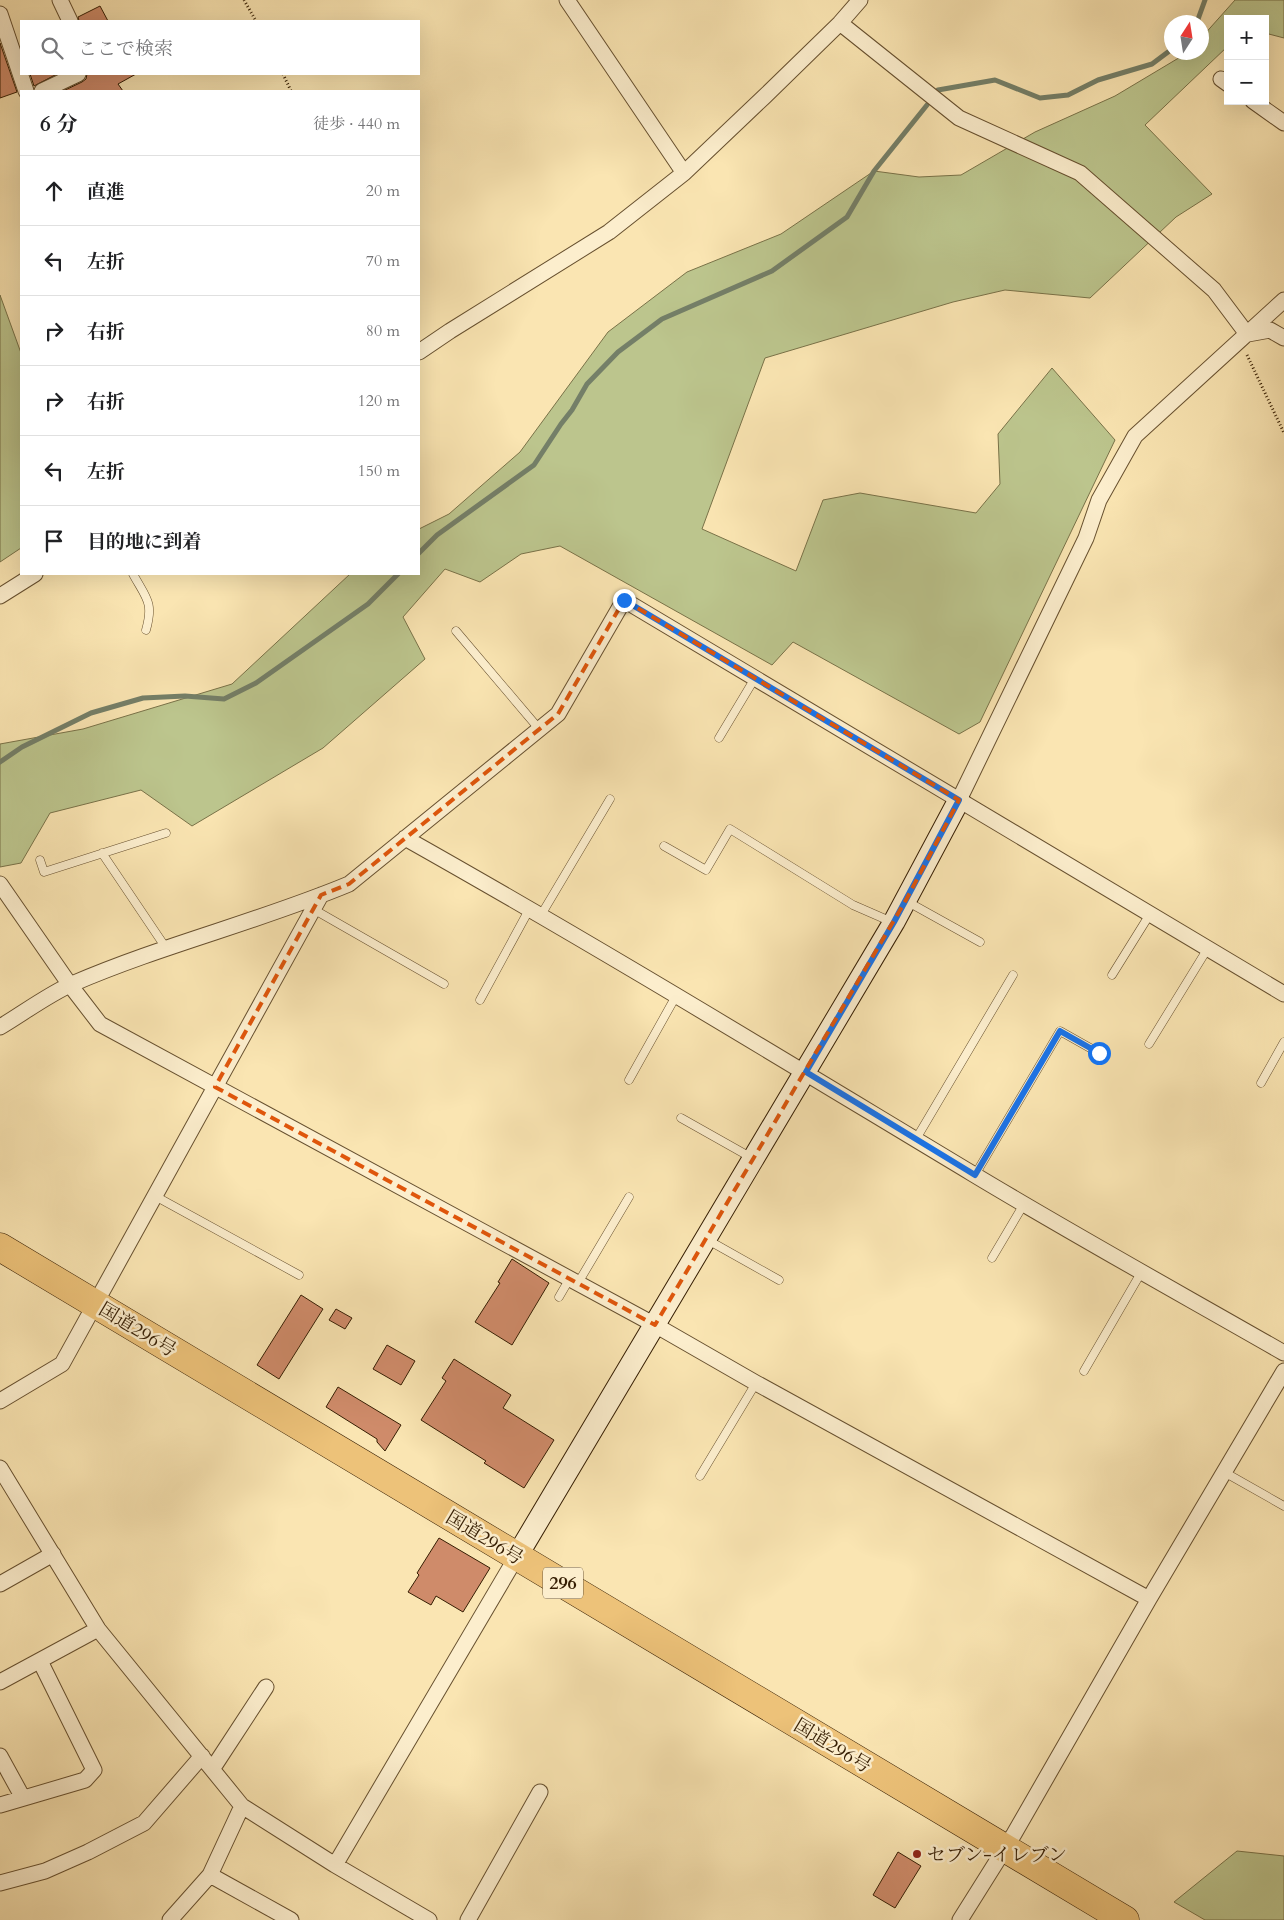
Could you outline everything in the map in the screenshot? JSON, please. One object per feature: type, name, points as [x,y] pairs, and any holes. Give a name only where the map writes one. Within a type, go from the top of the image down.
[{"type":"highway","name":"国道296号","points":[[0,1247],[1122,1919]]},
{"type":"street","points":[[60,0],[70,20]]},
{"type":"street","points":[[567,0],[684,173]]},
{"type":"street","points":[[420,351],[450,330],[609,232],[684,173],[840,23],[860,0]]},
{"type":"street","points":[[0,14],[20,73]]},
{"type":"street","points":[[840,23],[959,118],[1080,173],[1214,290],[1247,334]]},
{"type":"street","points":[[21,75],[26,90]]},
{"type":"street","points":[[44,90],[76,75]]},
{"type":"street","points":[[1259,105],[1284,123]]},
{"type":"street","points":[[335,1864],[894,922],[959,800],[1086,538],[1099,500],[1135,436],[1284,300]]},
{"type":"street","points":[[1247,334],[1270,330],[1284,338]]},
{"type":"street","points":[[0,596],[33,575]]},
{"type":"street","points":[[0,1028],[70,985],[166,948],[321,896],[349,884],[558,714],[624,600],[1284,994]]},
{"type":"street","points":[[405,838],[536,912],[806,1072],[975,1175],[1284,1353]]},
{"type":"street","points":[[0,884],[70,985],[100,1024],[574,1280],[756,1383],[1149,1599]]},
{"type":"street","points":[[0,1401],[62,1364],[94,1303],[321,896]]},
{"type":"street","points":[[960,1920],[1284,1371]]},
{"type":"street","points":[[2,1477],[98,1629],[242,1806],[335,1864],[410,1915],[429,1920]]},
{"type":"street","points":[[0,1584],[52,1554]]},
{"type":"street","points":[[0,1682],[98,1629]]},
{"type":"street","points":[[0,1805],[85,1780],[94,1770],[40,1661]]},
{"type":"street","points":[[213,1768],[266,1687]]},
{"type":"street","points":[[0,1756],[23,1798]]},
{"type":"street","points":[[0,1883],[45,1871],[88,1852],[144,1823],[202,1756]]},
{"type":"street","points":[[468,1920],[540,1792]]},
{"type":"street","points":[[170,1920],[210,1875],[242,1806]]},
{"type":"street","points":[[210,1875],[291,1920]]},
{"type":"lane","points":[[134,575],[150,603],[150,616],[146,630]]},
{"type":"lane","points":[[456,631],[540,730]]},
{"type":"lane","points":[[719,738],[755,678]]},
{"type":"lane","points":[[480,1000],[610,799]]},
{"type":"lane","points":[[664,846],[706,870],[730,830],[853,905],[894,922]]},
{"type":"lane","points":[[40,860],[44,872],[166,833]]},
{"type":"lane","points":[[102,853],[166,948]]},
{"type":"lane","points":[[906,900],[980,942]]},
{"type":"lane","points":[[313,909],[444,984]]},
{"type":"lane","points":[[1112,974],[1150,914]]},
{"type":"lane","points":[[1149,1044],[1208,948]]},
{"type":"lane","points":[[916,1139],[1013,975]]},
{"type":"lane","points":[[629,1080],[676,996]]},
{"type":"lane","points":[[975,1175],[1060,1031],[1099,1053]]},
{"type":"lane","points":[[1260,1083],[1284,1042]]},
{"type":"lane","points":[[682,1118],[754,1159]]},
{"type":"lane","points":[[155,1196],[299,1275]]},
{"type":"lane","points":[[559,1297],[574,1280],[628,1197]]},
{"type":"lane","points":[[992,1258],[1024,1203]]},
{"type":"lane","points":[[706,1239],[779,1280]]},
{"type":"lane","points":[[1084,1371],[1142,1271]]},
{"type":"lane","points":[[700,1476],[756,1383]]},
{"type":"lane","points":[[1224,1472],[1284,1506]]},
{"type":"path","points":[[244,0],[255,20]]},
{"type":"path","points":[[284,75],[291,90]]},
{"type":"path","points":[[1247,334],[1247,356],[1284,433]]},
{"type":"highlighted area","points":[[624,600],[959,800],[906,900],[655,1325],[215,1087],[321,895],[349,884],[558,714]]},
{"type":"green space","points":[[1235,0],[1284,0],[1284,38],[1269,34],[1269,15],[1224,15],[1224,50],[1145,125],[1212,194],[1176,217],[1090,298],[1005,290],[953,302],[765,358],[702,529],[796,571],[823,500],[860,493],[976,513],[1000,484],[998,434],[1052,368],[1115,440],[980,722],[959,734],[793,642],[772,665],[560,546],[521,554],[480,582],[445,569],[403,617],[425,659],[323,748],[192,826],[141,790],[50,813],[21,863],[0,867],[0,744],[83,729],[232,684],[349,575],[420,575],[420,528],[449,514],[520,452],[608,332],[687,272],[781,234],[874,171],[919,177],[961,175],[1035,132],[1115,96],[1175,60],[1209,60],[1209,29]]},
{"type":"green space","points":[[0,295],[20,350],[20,549],[0,562]]},
{"type":"green space","points":[[1237,1851],[1284,1856],[1284,1920],[1205,1920],[1174,1902]]},
{"type":"building","points":[[100,6],[107,20],[79,20],[78,17]]},
{"type":"building","points":[[0,43],[17,92],[0,98]]},
{"type":"building","points":[[30,75],[55,75],[34,86]]},
{"type":"building","points":[[87,75],[134,75],[118,84],[122,90],[65,90],[86,79]]},
{"type":"building","points":[[512,1259],[549,1283],[512,1345],[475,1322],[500,1283],[498,1282]]},
{"type":"building","points":[[301,1295],[323,1309],[279,1379],[257,1365]]},
{"type":"building","points":[[336,1309],[352,1318],[345,1329],[329,1320]]},
{"type":"building","points":[[387,1345],[415,1361],[401,1385],[373,1369]]},
{"type":"building","points":[[454,1359],[511,1395],[503,1408],[554,1440],[524,1488],[484,1463],[486,1461],[421,1420],[446,1381],[442,1378]]},
{"type":"building","points":[[338,1387],[401,1425],[385,1451],[377,1442],[377,1439],[326,1407]]},
{"type":"building","points":[[439,1538],[490,1568],[463,1612],[436,1596],[431,1605],[408,1592],[419,1575],[417,1573]]},
{"type":"building","points":[[898,1852],[921,1866],[895,1908],[873,1895]]},
{"type":"waterway","points":[[1200,15],[1205,0]]},
{"type":"waterway","points":[[936,93],[938,90],[995,80],[1040,98],[1068,95],[1098,80],[1152,64],[1164,55]]},
{"type":"waterway","points":[[420,552],[437,535],[534,465],[572,410],[587,384],[618,352],[662,319],[772,271],[847,217],[874,171],[927,105]]},
{"type":"waterway","points":[[0,762],[22,747],[91,713],[143,698],[185,696],[224,699],[256,683],[368,604],[397,575]]},
{"type":"place","name":"セブン-イレブン","points":[[917,1854]]},
{"type":"route","points":[[624,600],[959,800],[894,922],[806,1072],[975,1175],[1060,1031],[1099,1053]]}]
